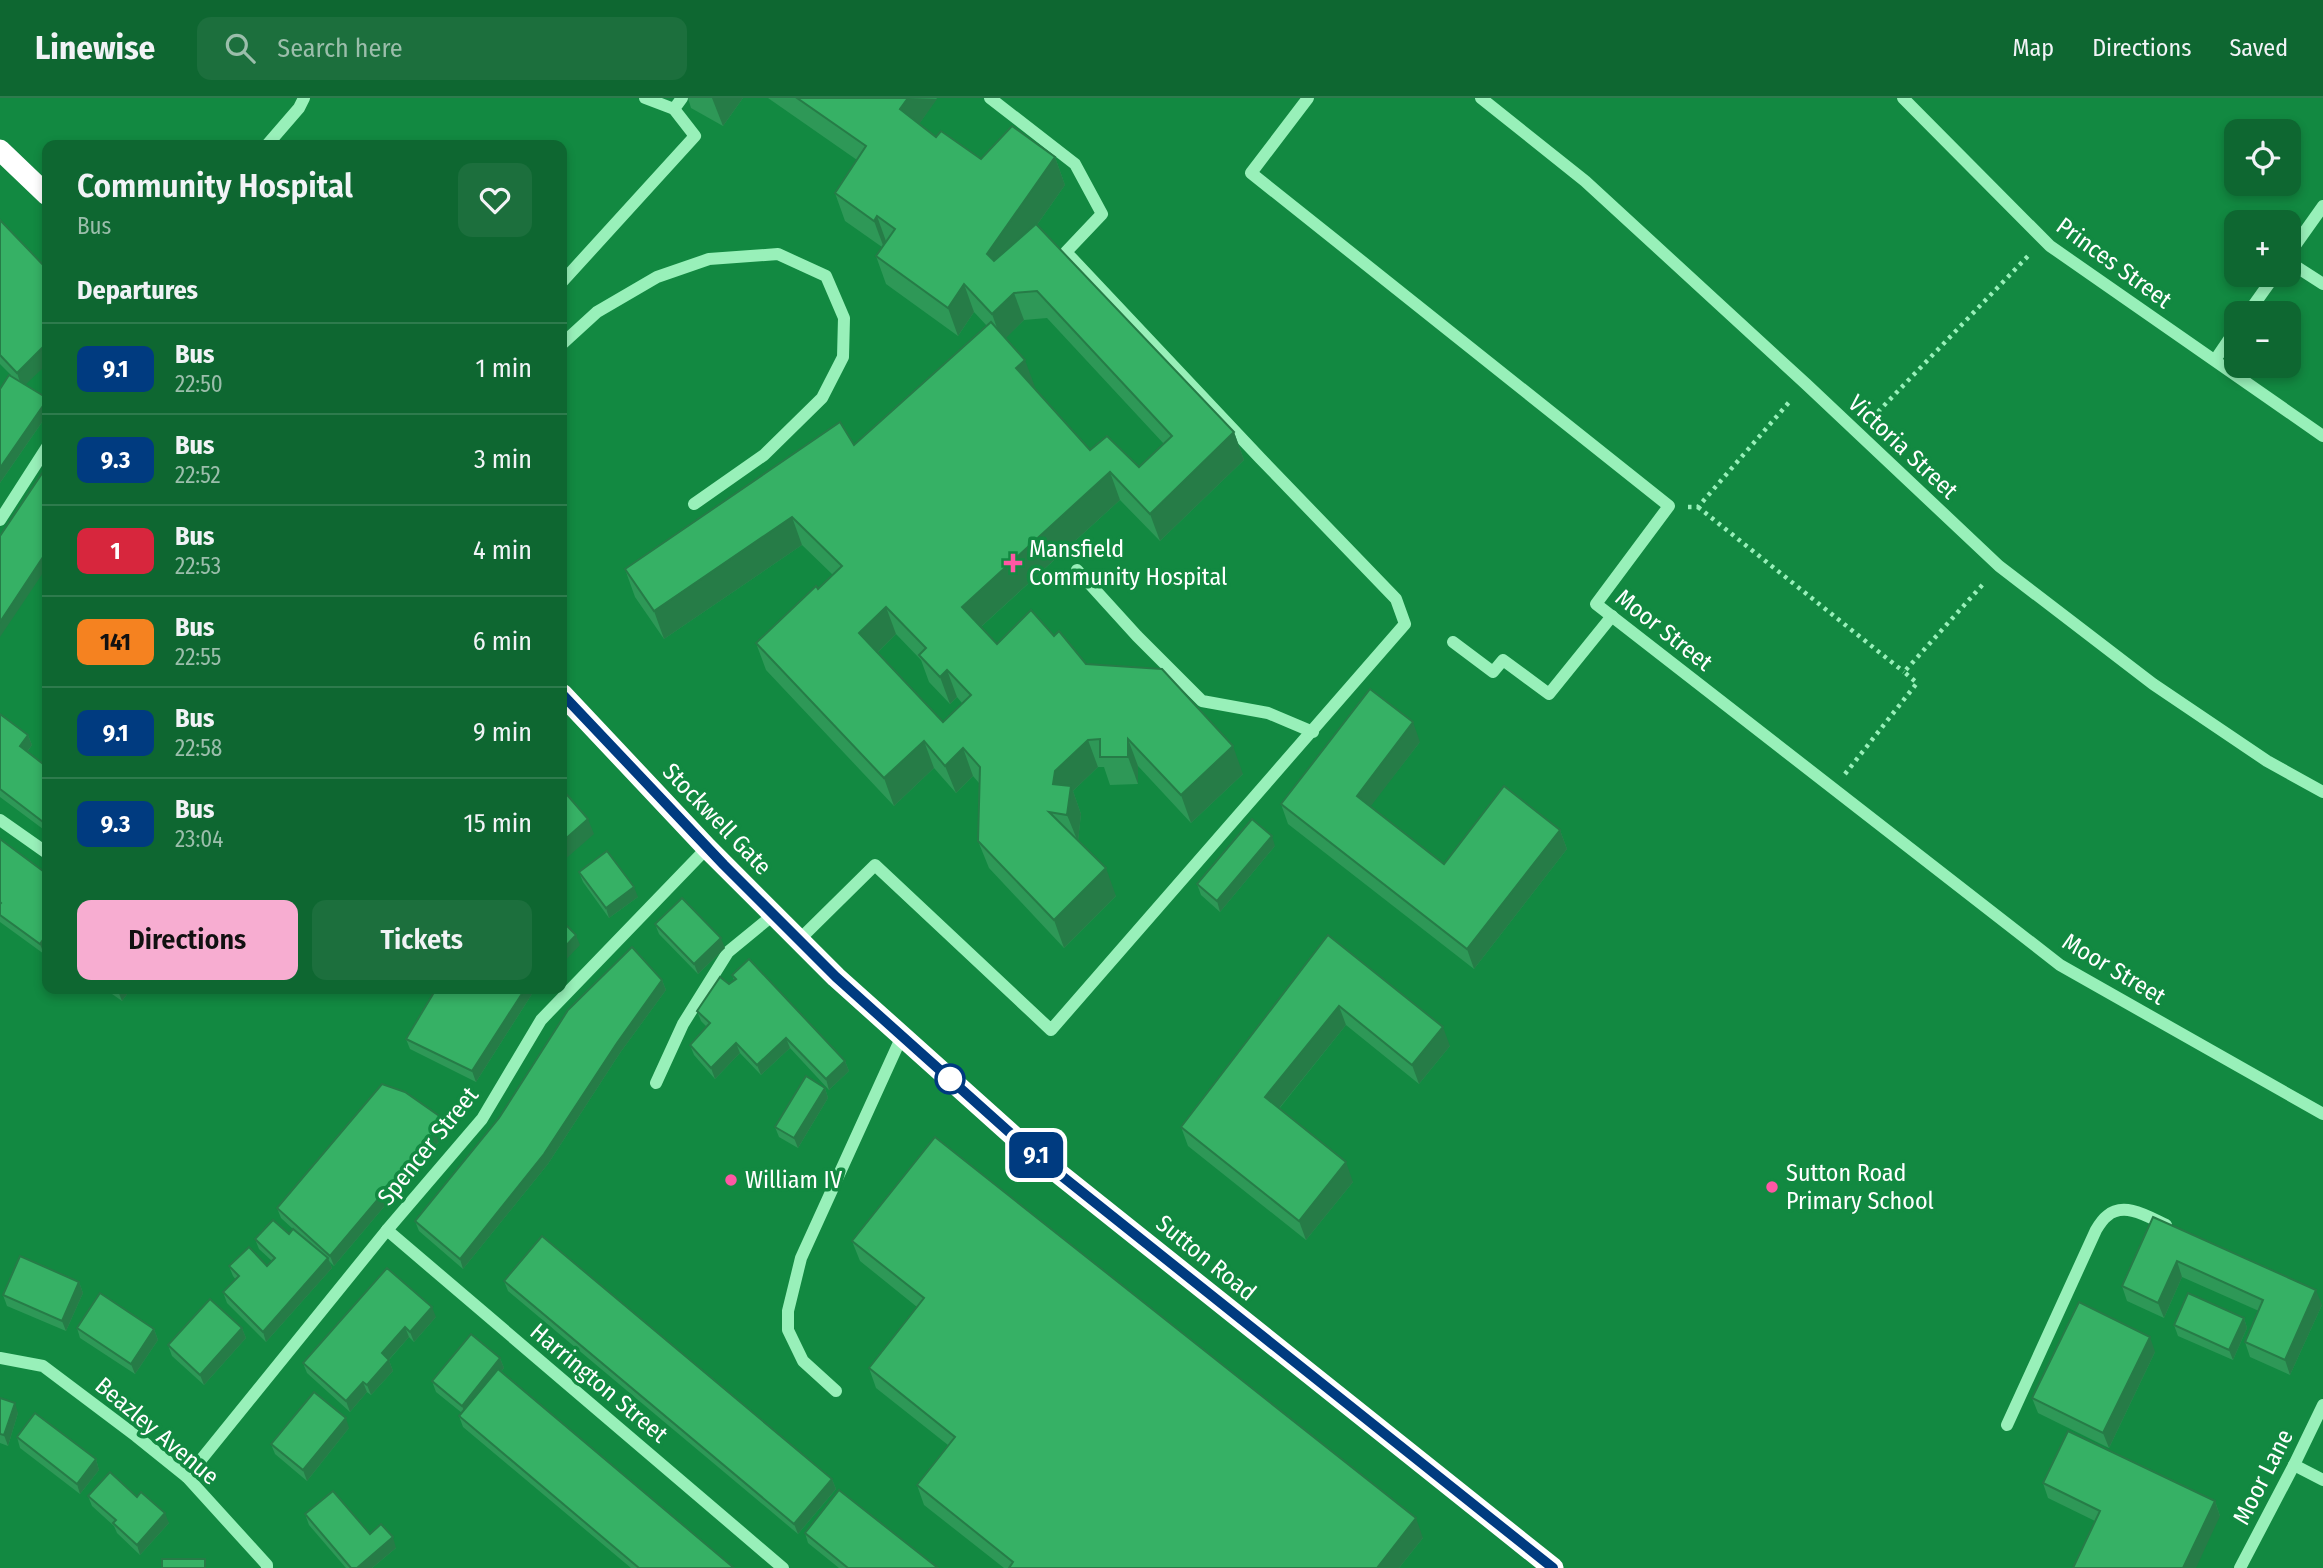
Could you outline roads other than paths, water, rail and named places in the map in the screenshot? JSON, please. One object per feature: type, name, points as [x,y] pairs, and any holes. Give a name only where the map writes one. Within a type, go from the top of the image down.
[{"type":"highway","points":[[0,150],[42,190]]},
{"type":"highway","name":"Stockwell Gate","points":[[567,699],[708,848],[836,977]]},
{"type":"highway","name":"Sutton Road","points":[[836,977],[1028,1149],[1553,1568]]},
{"type":"street","points":[[271,140],[299,108],[304,98]]},
{"type":"street","points":[[567,277],[695,136],[678,103],[645,98]]},
{"type":"street","points":[[799,940],[875,865],[1051,1030],[1405,624],[1396,599],[1259,458],[1066,252],[1102,214],[1075,164],[990,98]]},
{"type":"street","name":"Moor Street","points":[[1308,98],[1251,173],[1669,506],[1596,604],[2060,965],[2323,1114]]},
{"type":"street","name":"Victoria Street","points":[[1481,98],[1585,181],[1999,566],[2153,684],[2267,761],[2323,792]]},
{"type":"street","name":"Princes Street","points":[[1903,98],[2050,246],[2323,436]]},
{"type":"street","points":[[2301,237],[2323,206]]},
{"type":"street","points":[[567,340],[597,312],[657,277],[709,259],[778,254],[826,276],[844,318],[843,357],[822,398],[764,455],[694,504]]},
{"type":"street","points":[[2301,270],[2323,284]]},
{"type":"street","points":[[2215,360],[2224,347]]},
{"type":"street","points":[[0,520],[42,455]]},
{"type":"street","points":[[1077,570],[1137,636],[1202,701],[1268,713],[1313,732]]},
{"type":"street","points":[[1453,642],[1493,673],[1503,660],[1549,694],[1612,616]]},
{"type":"street","points":[[0,820],[42,849]]},
{"type":"street","name":"Spencer Street","points":[[567,993],[708,848]]},
{"type":"street","points":[[656,1083],[684,1024],[728,952],[773,915]]},
{"type":"street","name":"Spencer Street","points":[[187,1477],[387,1230],[482,1119],[541,1020],[566,994]]},
{"type":"street","points":[[836,1391],[803,1361],[788,1330],[788,1311],[802,1258],[902,1036]]},
{"type":"street","points":[[2007,1425],[2096,1230],[2108,1214],[2123,1209],[2134,1211],[2183,1232]]},
{"type":"street","name":"Harrington Street","points":[[387,1230],[783,1568]]},
{"type":"street","name":"Beazley Avenue","points":[[0,1358],[43,1366],[187,1477],[267,1568]]},
{"type":"street","name":"Moor Lane","points":[[2240,1568],[2323,1405]]},
{"type":"street","points":[[2294,1465],[2323,1480]]},
{"type":"place","name":"Mansfield Community Hospital","points":[[1013,563]]},
{"type":"place","name":"William IV","points":[[731,1180]]},
{"type":"place","name":"Sutton Road Primary School","points":[[1772,1187]]}]
